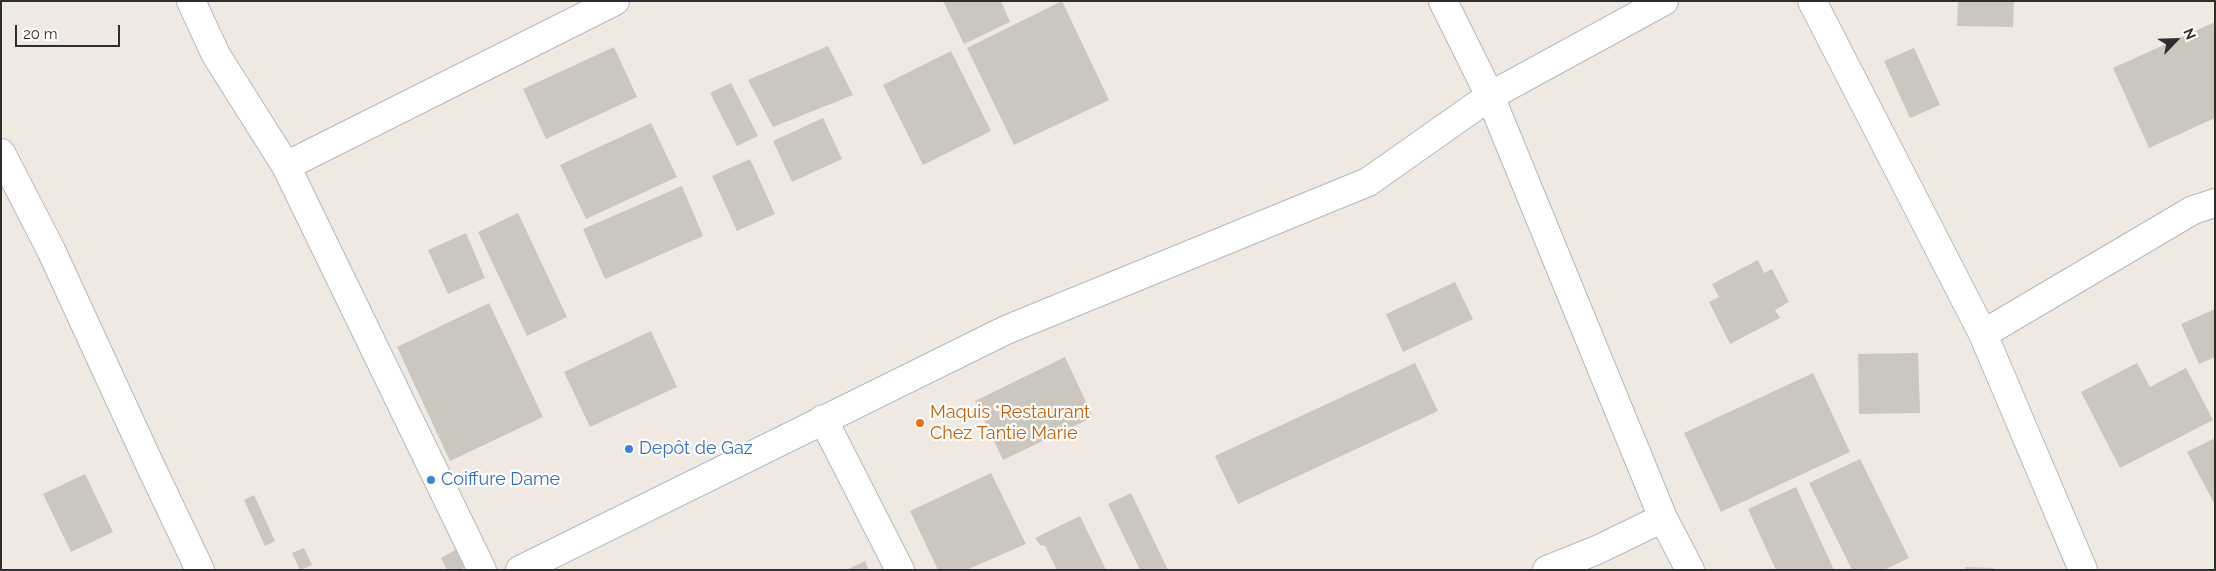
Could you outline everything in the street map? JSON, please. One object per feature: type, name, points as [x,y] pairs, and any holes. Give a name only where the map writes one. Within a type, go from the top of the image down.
[{"type":"street","points":[[191,1],[216,55],[286,166],[482,570]]},
{"type":"street","points":[[286,166],[615,1]]},
{"type":"street","points":[[1443,1],[1490,96],[1663,518],[1690,570]]},
{"type":"street","points":[[520,570],[1006,330],[1368,182],[1490,96],[1664,1]]},
{"type":"street","points":[[1812,1],[1983,334],[2083,570]]},
{"type":"street","points":[[1,153],[51,250],[200,570]]},
{"type":"street","points":[[1983,334],[2193,210],[2215,203]]},
{"type":"street","points":[[823,419],[900,570]]},
{"type":"street","points":[[1547,570],[1597,550],[1663,518]]},
{"type":"building","points":[[943,1],[1001,1],[1010,22],[964,44]]},
{"type":"building","points":[[1062,1],[1109,100],[1014,145],[967,48]]},
{"type":"building","points":[[1958,1],[2014,1],[2013,27],[1957,26]]},
{"type":"building","points":[[2215,22],[2215,118],[2149,148],[2113,68]]},
{"type":"building","points":[[828,46],[853,95],[773,127],[748,80]]},
{"type":"building","points":[[614,47],[637,97],[546,139],[523,89]]},
{"type":"building","points":[[1914,48],[1940,105],[1910,118],[1884,61]]},
{"type":"building","points":[[951,51],[991,131],[923,165],[883,85]]},
{"type":"building","points":[[731,83],[758,136],[737,146],[710,93]]},
{"type":"building","points":[[823,118],[842,159],[792,182],[773,141]]},
{"type":"building","points":[[651,123],[677,177],[586,219],[560,165]]},
{"type":"building","points":[[750,159],[775,214],[737,231],[712,176]]},
{"type":"building","points":[[682,186],[703,236],[605,279],[583,229]]},
{"type":"building","points":[[518,213],[567,317],[527,336],[478,232]]},
{"type":"building","points":[[466,233],[485,278],[448,294],[428,250]]},
{"type":"building","points":[[1758,260],[1764,273],[1772,269],[1789,302],[1775,310],[1780,318],[1730,344],[1709,302],[1719,297],[1712,284]]},
{"type":"building","points":[[1455,282],[1473,319],[1403,352],[1386,314]]},
{"type":"building","points":[[489,303],[543,417],[450,461],[397,347]]},
{"type":"building","points":[[2215,309],[2215,357],[2199,364],[2181,324]]},
{"type":"building","points":[[651,331],[677,387],[590,427],[564,372]]},
{"type":"building","points":[[1918,353],[1920,413],[1859,414],[1858,354]]},
{"type":"building","points":[[1065,357],[1093,417],[1003,460],[975,401]]},
{"type":"building","points":[[1415,363],[1438,411],[1238,504],[1215,456]]},
{"type":"building","points":[[2137,363],[2150,387],[2186,368],[2213,420],[2120,468],[2081,392]]},
{"type":"building","points":[[1813,373],[1850,452],[1721,512],[1684,433]]},
{"type":"building","points":[[2215,438],[2215,505],[2187,452]]},
{"type":"building","points":[[1860,459],[1909,558],[1884,570],[1852,570],[1809,483]]},
{"type":"building","points":[[991,473],[1026,544],[966,570],[938,570],[910,511]]},
{"type":"building","points":[[85,474],[113,532],[71,552],[43,494]]},
{"type":"building","points":[[1796,487],[1834,570],[1776,570],[1748,509]]},
{"type":"building","points":[[1131,493],[1168,570],[1140,570],[1108,504]]},
{"type":"building","points":[[254,495],[275,541],[265,546],[244,500]]},
{"type":"building","points":[[1080,516],[1106,570],[1057,570],[1045,546],[1040,545],[1035,538]]},
{"type":"building","points":[[304,548],[312,565],[300,570],[292,553]]},
{"type":"building","points":[[457,549],[467,566],[460,570],[447,570],[441,558]]},
{"type":"building","points":[[865,561],[869,570],[846,570]]},
{"type":"building","points":[[1965,567],[1993,568],[1993,570],[1965,570]]},
{"type":"place","name":"Maquis *Restaurant Chez Tantie Marie","points":[[920,423]]},
{"type":"place","name":"Depôt de Gaz","points":[[629,449]]},
{"type":"place","name":"Coiffure Dame","points":[[431,480]]}]
